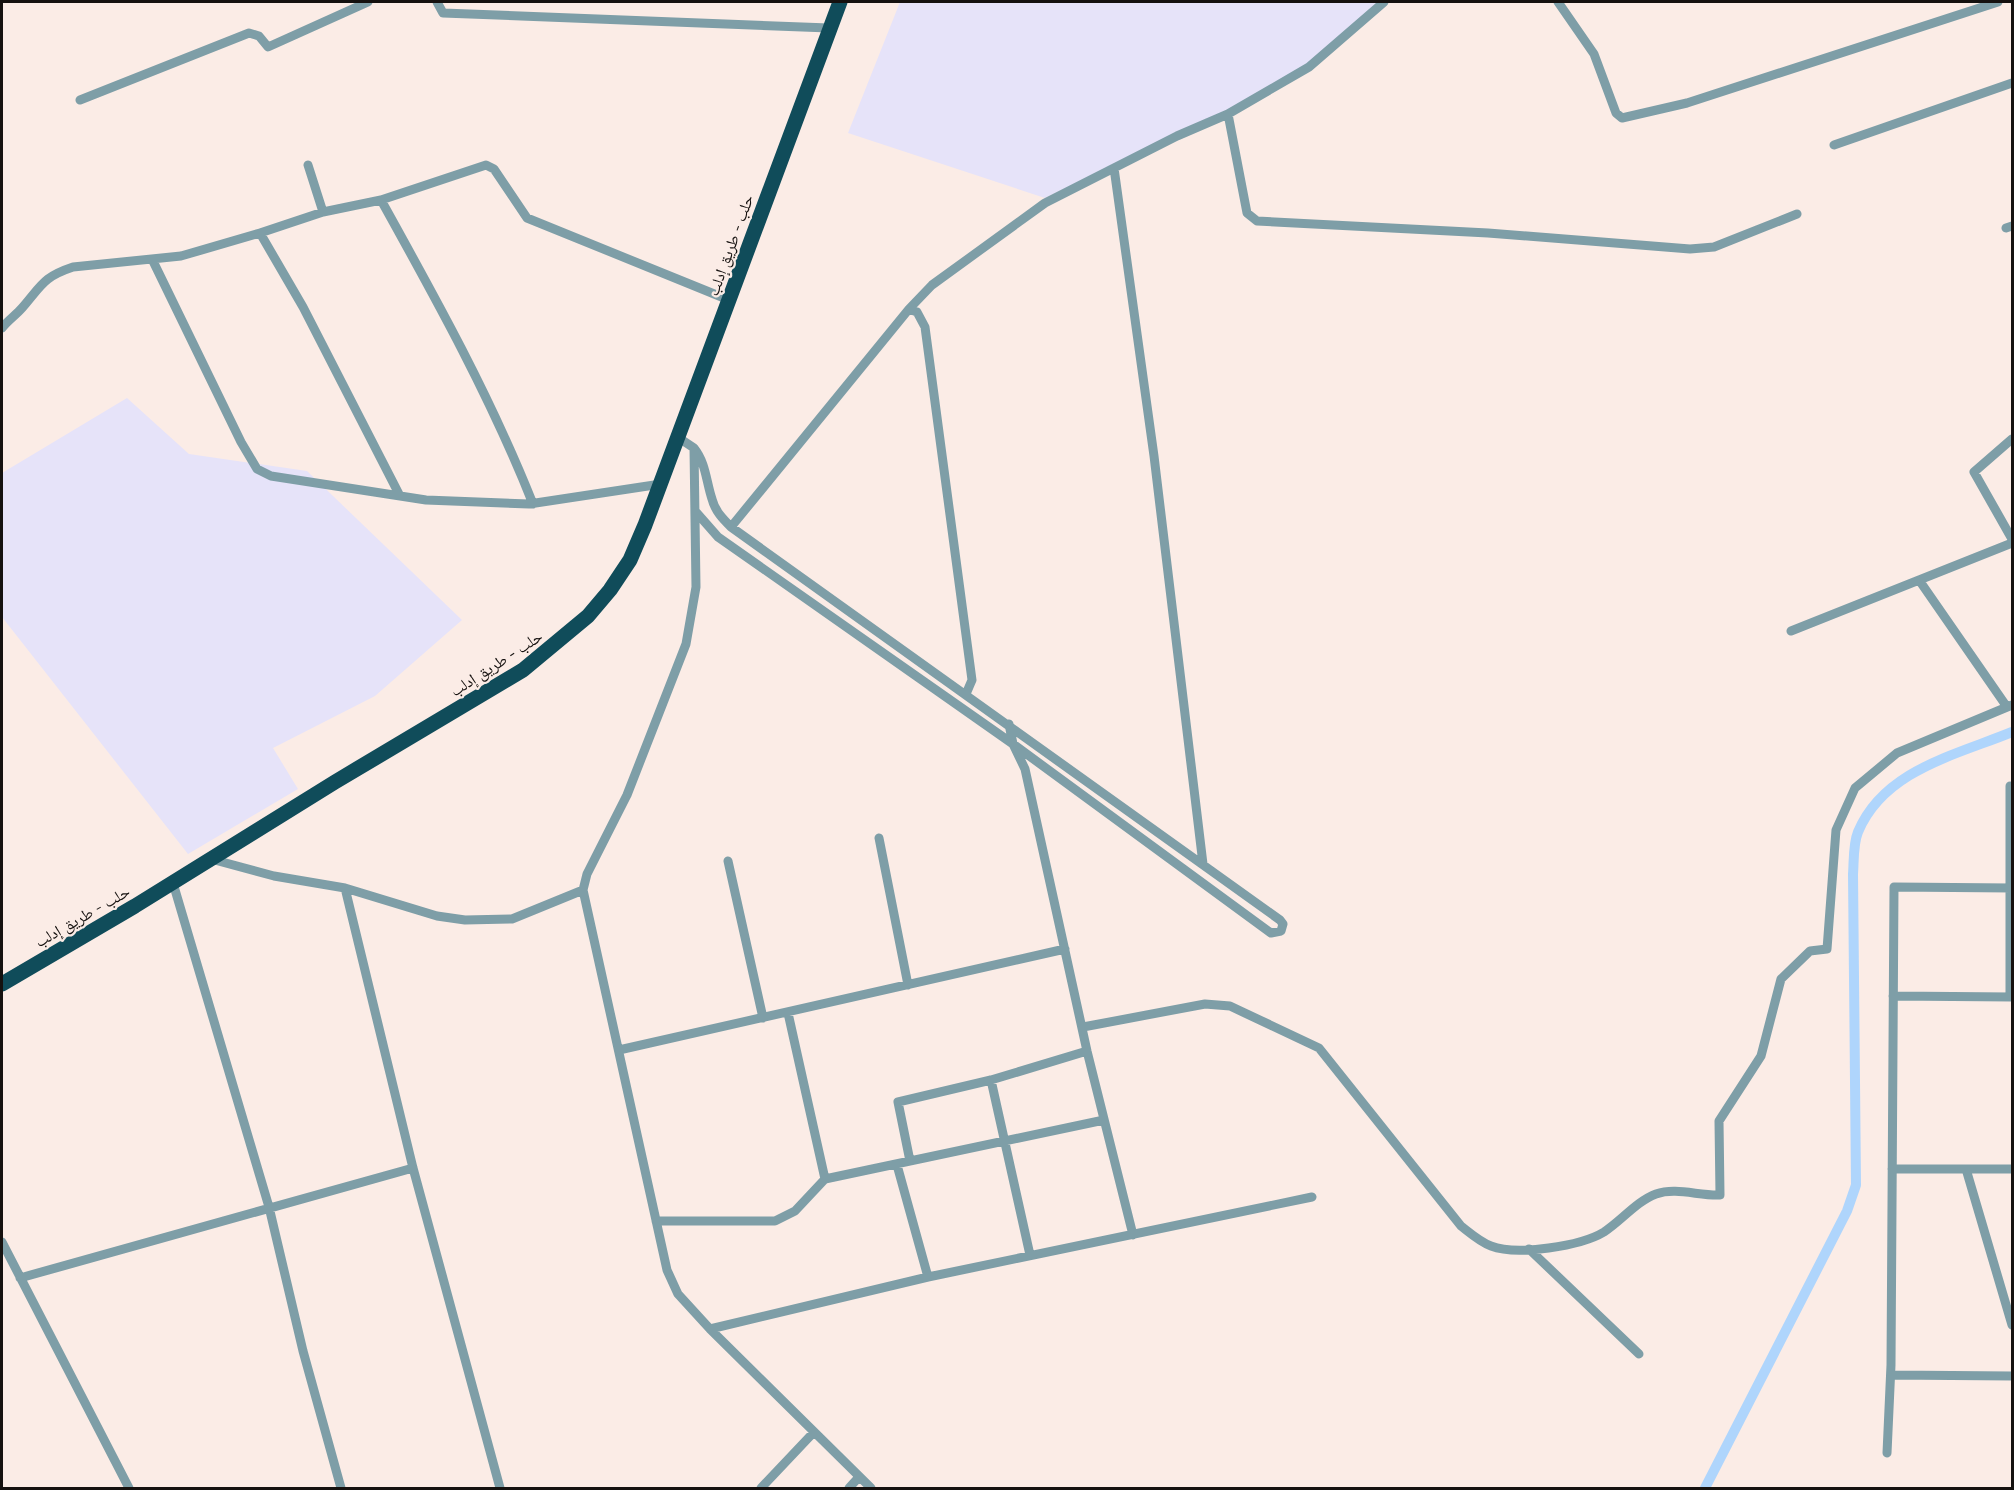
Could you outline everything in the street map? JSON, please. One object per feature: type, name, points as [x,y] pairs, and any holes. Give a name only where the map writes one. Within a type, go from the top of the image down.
[{"type":"highway","name":"حلب - طريق إدلب","points":[[2,984],[523,670],[588,616],[610,590],[630,560],[679,438],[840,2]]},
{"type":"street","points":[[80,100],[249,33],[259,36],[268,47],[368,2]]},
{"type":"street","points":[[437,2],[443,13],[829,28]]},
{"type":"street","points":[[731,527],[909,309],[932,285],[1045,203],[1178,136],[1228,114],[1309,67],[1384,2]]},
{"type":"street","points":[[1558,2],[1594,54],[1616,112],[1622,118],[1687,104],[1998,2]]},
{"type":"street","points":[[1834,145],[2013,83]]},
{"type":"street","points":[[1228,114],[1247,213],[1257,221],[1488,233],[1690,249],[1714,247],[1797,214]]},
{"type":"street","points":[[308,165],[323,212]]},
{"type":"street","points":[[2,328],[21,310],[48,276],[58,272],[73,267],[182,256],[323,212],[381,200],[486,165],[494,169],[527,218],[729,300]]},
{"type":"street","points":[[1114,168],[1154,456],[1203,864]]},
{"type":"street","points":[[381,200],[511,448],[532,504]]},
{"type":"street","points":[[260,233],[303,307],[400,496]]},
{"type":"street","points":[[152,259],[256,469],[270,476],[426,500],[532,504],[661,484]]},
{"type":"street","points":[[909,309],[917,312],[925,327],[972,680],[966,693]]},
{"type":"street","points":[[679,438],[694,448],[701,458],[712,501],[718,513],[731,527],[966,693],[1280,920],[1283,927],[1281,931],[1271,933],[1013,744],[718,537],[696,512]]},
{"type":"street","points":[[1791,631],[2013,541],[1974,472],[2013,439]]},
{"type":"street","points":[[694,448],[696,587],[686,644],[627,795],[587,874],[583,890],[667,1270],[678,1294],[710,1329],[871,1488]]},
{"type":"street","points":[[1083,1027],[1205,1005],[1230,1006],[1319,1048],[1461,1226],[1492,1247],[1529,1249],[1589,1239],[1604,1232],[1653,1195],[1668,1190],[1703,1196],[1720,1195],[1719,1121],[1761,1056],[1781,979],[1810,951],[1827,949],[1836,830],[1855,788],[1897,753],[2010,706],[1919,580]]},
{"type":"street","points":[[1009,724],[1013,744],[1025,769],[1087,1052],[1133,1235]]},
{"type":"street","points":[[1893,996],[2011,997],[2010,786]]},
{"type":"street","points":[[879,838],[908,985]]},
{"type":"street","points":[[211,859],[274,876],[345,888],[437,916],[489,921],[512,919],[583,890]]},
{"type":"street","points":[[728,861],[763,1018]]},
{"type":"street","points":[[173,883],[269,1207],[303,1351],[341,1488]]},
{"type":"street","points":[[1887,1453],[1891,1375],[1894,887],[2011,888]]},
{"type":"street","points":[[345,888],[413,1168],[500,1488]]},
{"type":"street","points":[[619,1050],[1065,949]]},
{"type":"street","points":[[788,1013],[825,1179]]},
{"type":"street","points":[[910,1161],[898,1102],[991,1080],[1087,1052]]},
{"type":"street","points":[[991,1080],[1030,1256]]},
{"type":"street","points":[[656,1221],[775,1221],[795,1211],[825,1179],[1104,1120]]},
{"type":"street","points":[[897,1164],[928,1277]]},
{"type":"street","points":[[20,1278],[413,1168]]},
{"type":"street","points":[[1892,1169],[2013,1169]]},
{"type":"street","points":[[1966,1169],[2013,1325]]},
{"type":"street","points":[[710,1329],[928,1277],[1312,1197]]},
{"type":"street","points":[[2,1242],[127,1486],[117,1488]]},
{"type":"street","points":[[1529,1249],[1639,1354]]},
{"type":"street","points":[[1891,1375],[2013,1376]]},
{"type":"street","points":[[761,1488],[814,1432]]},
{"type":"street","points":[[849,1488],[860,1477]]},
{"type":"shaded area","points":[[900,2],[1377,2],[1303,73],[1045,198],[848,133]]},
{"type":"shaded area","points":[[127,398],[189,454],[307,471],[462,620],[375,696],[273,748],[298,789],[188,854],[2,617],[2,473]]},
{"type":"waterway","points":[[1705,1488],[1847,1211],[1856,1185],[1853,874],[1854,847],[1858,832],[1870,811],[1885,793],[1903,779],[1946,757],[2012,732]]}]
